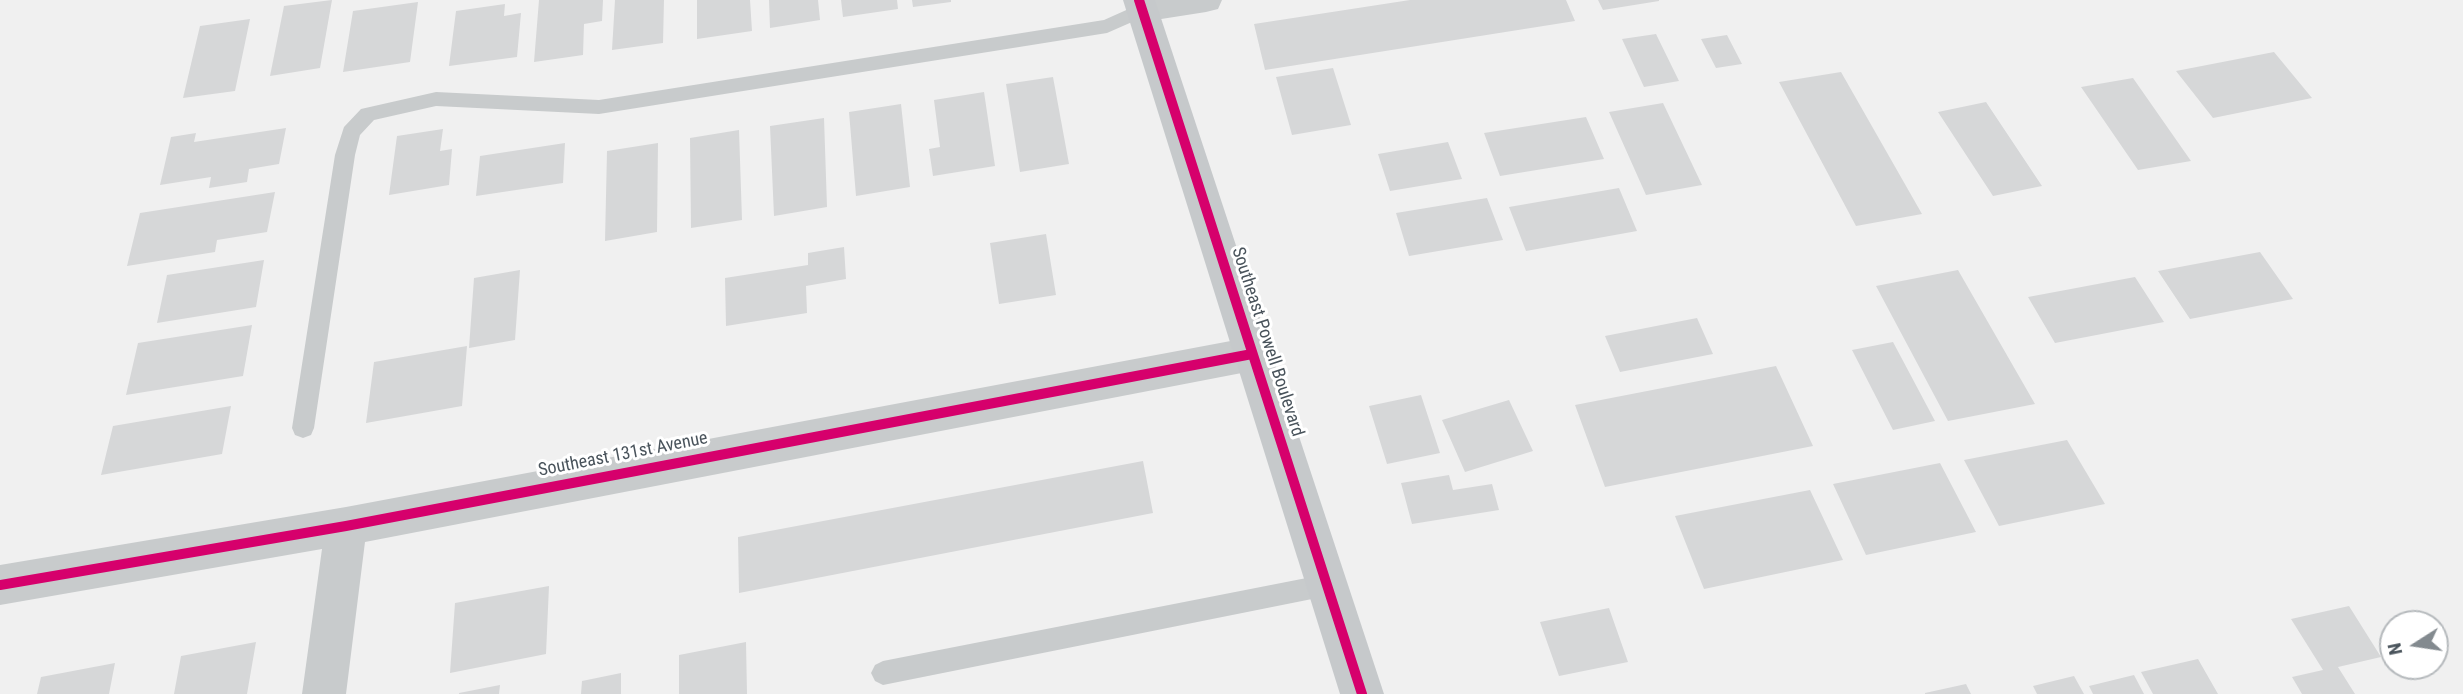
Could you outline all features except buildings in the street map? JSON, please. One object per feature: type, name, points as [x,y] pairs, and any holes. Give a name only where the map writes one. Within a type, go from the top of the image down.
[{"type":"main road","name":"Southeast Powell Boulevard","points":[[1140,5],[1362,694]]},
{"type":"street","points":[[1140,5],[1206,0]]},
{"type":"street","name":"Southeast 131st Avenue","points":[[0,585],[346,526],[1252,354]]},
{"type":"street","points":[[324,694],[346,526]]},
{"type":"lane","points":[[303,428],[345,155],[351,132],[368,114],[436,99],[599,107],[1107,26],[1140,5]]},
{"type":"lane","points":[[883,673],[1327,585]]},
{"type":"cycle path","points":[[1139,0],[1362,694]]},
{"type":"cycle path","points":[[0,585],[346,526],[1252,354]]}]
